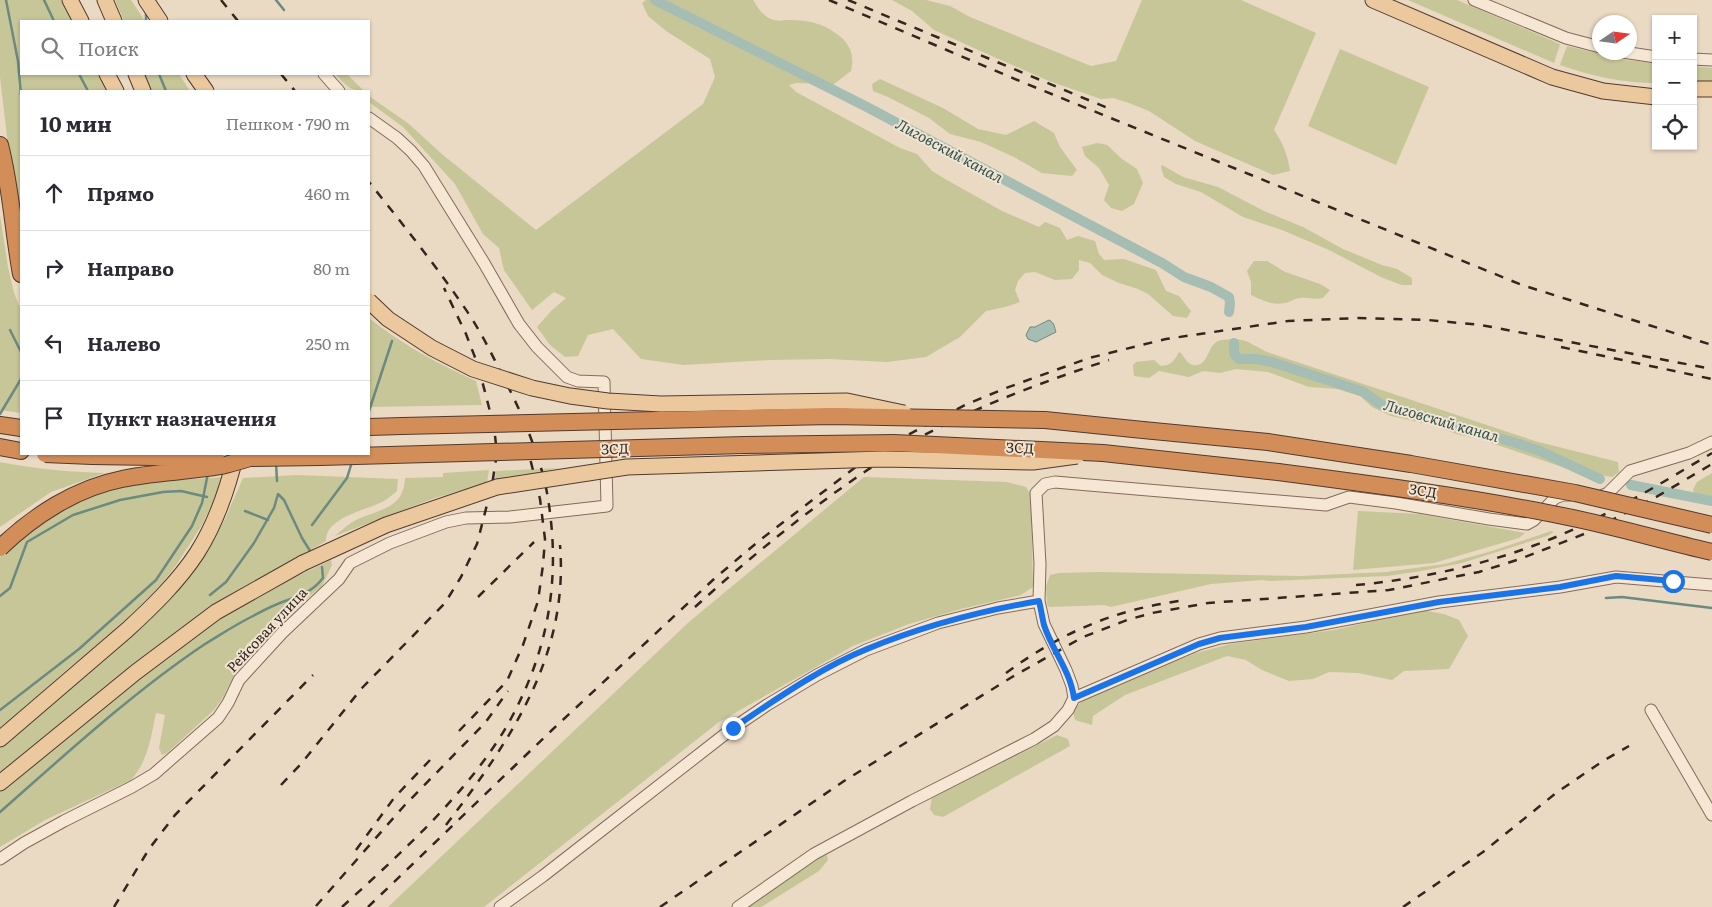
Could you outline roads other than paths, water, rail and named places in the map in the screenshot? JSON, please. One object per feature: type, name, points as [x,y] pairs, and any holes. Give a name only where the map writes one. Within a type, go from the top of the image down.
[{"type":"highway","points":[[0,145],[5,164],[20,269]]},
{"type":"highway","name":"ЗСД","points":[[370,427],[832,416],[1045,420],[1268,442],[1411,464],[1575,493],[1712,525]]},
{"type":"highway","points":[[0,425],[20,428]]},
{"type":"highway","name":"ЗСД","points":[[243,456],[320,458],[744,445],[894,443],[1103,453],[1278,472],[1417,490],[1553,514],[1628,530],[1712,552]]},
{"type":"highway","points":[[0,447],[20,451]]},
{"type":"highway","points":[[68,455],[243,456]]},
{"type":"highway","points":[[0,548],[45,511],[76,494],[101,484],[141,475],[220,466],[243,456]]},
{"type":"main road","points":[[70,0],[80,20]]},
{"type":"main road","points":[[104,0],[114,20]]},
{"type":"main road","points":[[146,0],[159,20]]},
{"type":"main road","points":[[1373,0],[1552,77],[1603,90],[1636,96],[1652,96]]},
{"type":"main road","points":[[1394,0],[1567,73],[1614,84],[1652,88]]},
{"type":"main road","points":[[108,75],[115,90]]},
{"type":"main road","points":[[136,75],[143,90]]},
{"type":"main road","points":[[195,75],[205,90]]},
{"type":"main road","points":[[1697,89],[1712,89]]},
{"type":"main road","points":[[1697,98],[1712,97]]},
{"type":"main road","points":[[370,302],[388,319],[452,359],[473,369],[551,392],[608,401],[642,403],[847,402],[930,418]]},
{"type":"main road","points":[[0,783],[136,672],[209,617],[248,593],[303,563],[386,525],[497,487],[627,467],[883,458],[1033,462],[1103,453]]},
{"type":"main road","points":[[0,739],[146,613],[181,574],[196,554],[210,528],[231,475],[243,456]]},
{"type":"street","points":[[1474,0],[1566,38],[1592,45]]},
{"type":"street","points":[[1637,54],[1652,56]]},
{"type":"street","points":[[1697,59],[1712,60]]},
{"type":"street","points":[[325,75],[338,90]]},
{"type":"street","name":"Рейсовая улица","points":[[0,860],[40,834],[154,774],[218,718],[239,680],[294,620],[339,579],[350,563],[390,543],[446,522],[466,518],[510,517],[607,506],[604,382],[567,377],[537,347],[519,324],[424,166],[397,138],[370,119]]},
{"type":"street","points":[[738,907],[814,854],[912,801],[1034,739],[1054,726],[1068,710],[1074,698],[1072,686],[1044,624],[1039,601],[1040,564],[1036,493],[1045,484],[1055,482],[1090,484],[1326,505],[1349,497],[1527,524],[1534,520],[1549,504],[1563,495],[1599,498],[1608,493],[1630,471],[1689,453],[1712,442]]},
{"type":"street","points":[[1074,698],[1199,644],[1220,638],[1306,627],[1430,604],[1560,587],[1616,576],[1712,584]]},
{"type":"street","points":[[500,907],[550,871],[733,728],[817,675],[866,650],[938,624],[998,608],[1039,601]]},
{"type":"street","points":[[1652,710],[1664,735],[1712,815]]},
{"type":"waterway","points":[[6,0],[18,61],[21,90]]},
{"type":"waterway","points":[[44,0],[54,20]]},
{"type":"waterway","points":[[276,0],[284,10]]},
{"type":"waterway","name":"Лиговский канал","points":[[655,0],[865,106],[1162,263],[1184,277],[1211,287],[1229,297],[1229,312]]},
{"type":"waterway","points":[[146,10],[146,20]]},
{"type":"waterway","points":[[80,75],[87,90]]},
{"type":"waterway","points":[[159,75],[166,90]]},
{"type":"waterway","points":[[10,330],[20,350]]},
{"type":"waterway","points":[[370,408],[392,341]]},
{"type":"waterway","name":"Лиговский канал","points":[[1234,343],[1234,353],[1239,359],[1257,359],[1272,362],[1364,392],[1380,404],[1540,451],[1600,479]]},
{"type":"waterway","points":[[0,414],[20,381]]},
{"type":"waterway","points":[[312,525],[347,478],[352,462]]},
{"type":"waterway","points":[[276,463],[277,481]]},
{"type":"waterway","points":[[0,710],[79,649],[156,580],[192,526],[202,503],[208,473]]},
{"type":"waterway","name":"Лиговский канал","points":[[1631,485],[1712,501]]},
{"type":"waterway","points":[[0,596],[10,588],[27,542],[73,515],[120,500],[163,492],[181,491],[207,497]]},
{"type":"waterway","points":[[210,595],[226,582],[254,543],[274,508],[278,494],[284,500],[302,538],[312,554]]},
{"type":"waterway","points":[[245,511],[268,520]]},
{"type":"waterway","points":[[0,812],[151,683],[205,644],[239,623],[314,587],[323,578],[322,567]]},
{"type":"waterway","points":[[1606,598],[1622,597],[1712,608]]},
{"type":"railway","points":[[221,0],[237,20]]},
{"type":"railway","points":[[829,0],[1022,82],[1522,285],[1712,345]]},
{"type":"railway","points":[[848,0],[1110,109]]},
{"type":"railway","points":[[282,75],[294,90]]},
{"type":"railway","points":[[342,907],[410,844],[454,798],[474,774],[508,724],[530,678],[545,631],[552,583],[553,558],[552,532],[546,489],[536,453],[517,405],[478,328],[428,257],[370,183]]},
{"type":"railway","points":[[281,785],[301,764],[362,688],[445,603],[461,577],[477,544],[492,485],[497,453],[494,427],[478,365],[466,334],[444,288]]},
{"type":"railway","points":[[368,907],[552,730],[714,579],[760,540],[865,460],[965,405],[1006,388],[1089,358],[1166,339],[1288,321],[1358,318],[1428,320],[1481,325],[1712,369]]},
{"type":"railway","points":[[1561,347],[1712,379]]},
{"type":"railway","points":[[695,607],[797,521],[851,481],[906,445],[980,408],[1109,360]]},
{"type":"railway","points":[[459,731],[507,681],[523,645],[538,601],[545,539],[540,499],[528,450]]},
{"type":"railway","points":[[1356,585],[1406,579],[1455,569],[1528,548],[1572,530],[1613,510],[1712,453]]},
{"type":"railway","points":[[660,907],[844,781],[1012,677],[1083,637],[1127,620],[1152,613],[1208,603],[1389,590],[1479,572],[1520,559],[1584,534],[1651,500],[1712,464]]},
{"type":"railway","points":[[478,597],[534,542]]},
{"type":"railway","points":[[446,825],[513,729],[545,660],[555,624],[560,585],[560,545]]},
{"type":"railway","points":[[1006,673],[1067,635],[1109,617],[1179,601]]},
{"type":"railway","points":[[114,907],[149,849],[175,815],[313,675]]},
{"type":"railway","points":[[316,906],[404,806],[485,723],[508,691]]},
{"type":"railway","points":[[1403,907],[1483,852],[1556,793],[1629,746]]},
{"type":"railway","points":[[356,850],[394,798],[430,760]]}]
